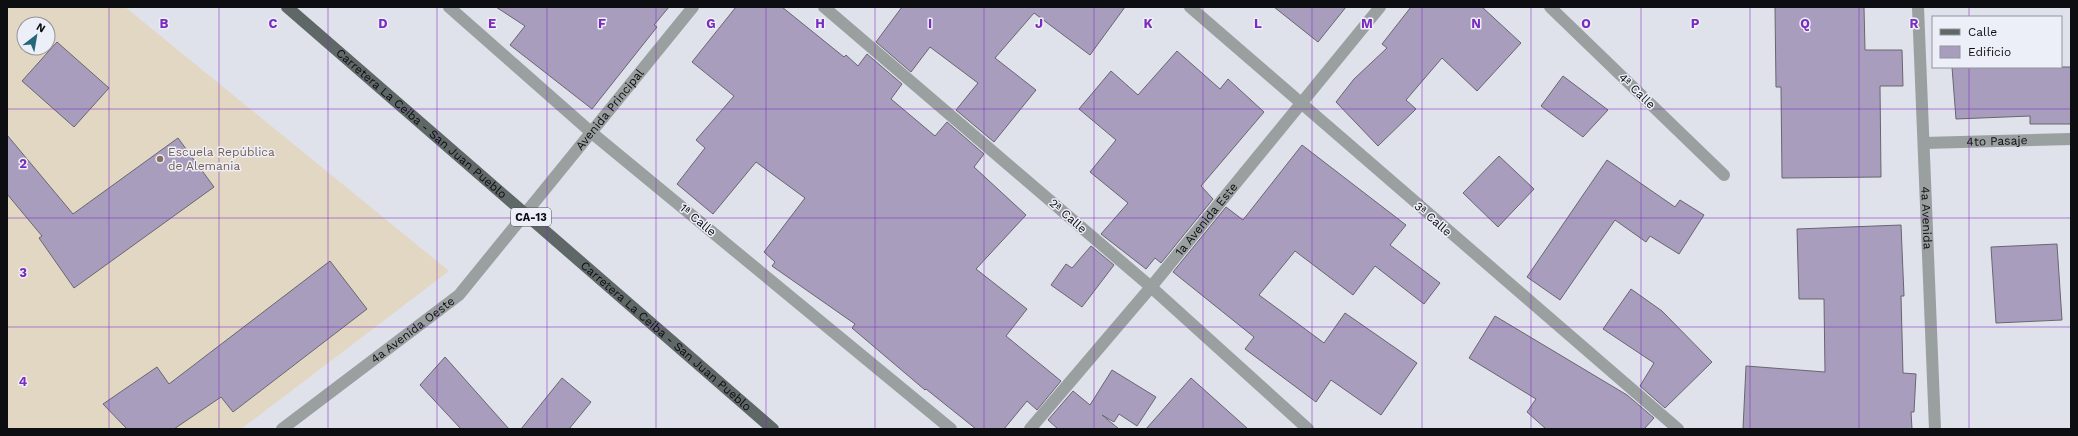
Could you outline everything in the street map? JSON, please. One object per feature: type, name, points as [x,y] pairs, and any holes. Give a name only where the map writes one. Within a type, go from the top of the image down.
[{"type":"main road","name":"Carretera La Ceiba - San Juan Pueblo","points":[[287,7],[773,429]]},
{"type":"street","name":"1ª Calle","points":[[448,7],[592,133],[951,429]]},
{"type":"street","name":"Avenida Principal","points":[[526,213],[693,7]]},
{"type":"street","name":"2ª Calle","points":[[824,7],[1151,287],[1308,429]]},
{"type":"street","name":"3ª Calle","points":[[1190,7],[1300,104],[1678,429]]},
{"type":"street","name":"1a Avenida Este","points":[[1030,429],[1151,287],[1380,7]]},
{"type":"street","name":"4ª Calle","points":[[1550,7],[1724,175]]},
{"type":"street","name":"4a Avenida","points":[[1918,7],[1935,429]]},
{"type":"street","name":"4to Pasaje","points":[[1924,143],[2071,139]]},
{"type":"street","name":"4a Avenida Oeste","points":[[282,429],[459,295],[526,213]]},
{"type":"shaded area","name":"Escuela República de Alemania","points":[[7,7],[125,7],[449,271],[241,429],[7,429]]},
{"type":"building","points":[[496,7],[669,7],[654,25],[657,27],[592,109],[510,45],[525,26]]},
{"type":"building","points":[[736,7],[782,7],[844,57],[846,55],[858,66],[867,54],[902,84],[891,99],[935,136],[947,122],[984,154],[974,167],[1026,215],[976,269],[1027,309],[1006,336],[1061,381],[1037,410],[1027,401],[1004,429],[976,429],[926,389],[925,390],[852,328],[855,324],[772,266],[775,262],[764,252],[805,198],[756,162],[713,214],[677,184],[705,148],[696,140],[734,96],[692,62]]},
{"type":"building","points":[[902,7],[1125,7],[1090,55],[1034,13],[995,58],[1036,90],[994,142],[956,110],[978,83],[930,47],[911,72],[876,42]]},
{"type":"building","points":[[1274,7],[1346,7],[1318,42]]},
{"type":"building","points":[[1411,7],[1482,7],[1521,43],[1477,91],[1442,58],[1406,100],[1416,109],[1378,146],[1336,102],[1354,79],[1387,48],[1382,44]]},
{"type":"building","points":[[1775,7],[1864,7],[1865,50],[1902,50],[1903,86],[1880,86],[1881,177],[1782,178],[1781,87],[1776,87]]},
{"type":"building","points":[[57,42],[109,88],[74,127],[22,81],[44,56],[56,56]]},
{"type":"building","points":[[1177,51],[1220,89],[1228,79],[1264,112],[1201,186],[1213,199],[1161,263],[1155,258],[1146,269],[1101,234],[1128,203],[1090,172],[1116,140],[1079,109],[1111,71],[1138,95]]},
{"type":"building","points":[[2071,67],[2071,124],[2030,124],[2030,116],[1956,119],[1952,68]]},
{"type":"building","points":[[1563,76],[1608,110],[1583,137],[1541,106]]},
{"type":"building","points":[[7,135],[73,214],[178,138],[214,187],[74,288],[39,238],[42,236],[7,194]]},
{"type":"building","points":[[1302,145],[1406,225],[1390,245],[1440,283],[1424,304],[1375,266],[1353,295],[1295,251],[1259,295],[1324,343],[1345,313],[1417,363],[1381,415],[1331,380],[1316,402],[1245,349],[1254,337],[1173,272],[1226,207],[1243,220]]},
{"type":"building","points":[[1499,156],[1534,189],[1498,227],[1463,193]]},
{"type":"building","points":[[1607,160],[1675,207],[1680,200],[1704,215],[1679,254],[1650,236],[1646,242],[1615,220],[1560,300],[1527,277]]},
{"type":"building","points":[[1901,225],[1904,296],[1901,296],[1903,373],[1916,374],[1914,412],[1911,412],[1912,429],[1743,429],[1746,366],[1825,372],[1824,299],[1799,299],[1797,229]]},
{"type":"building","points":[[2057,244],[2062,320],[1996,323],[1991,247]]},
{"type":"building","points":[[1091,246],[1114,265],[1082,307],[1051,285],[1066,264],[1072,268]]},
{"type":"building","points":[[330,261],[367,309],[233,412],[221,397],[174,429],[127,429],[103,404],[157,367],[169,384]]},
{"type":"building","points":[[1631,289],[1662,311],[1712,362],[1665,408],[1640,386],[1654,363],[1603,329]]},
{"type":"building","points":[[1495,316],[1627,395],[1654,418],[1644,429],[1546,429],[1527,412],[1536,399],[1469,358]]},
{"type":"building","points":[[445,357],[509,429],[461,429],[420,385]]},
{"type":"building","points":[[1112,370],[1156,397],[1137,426],[1119,414],[1114,422],[1102,415],[1119,429],[1058,429],[1048,420],[1073,391],[1090,405]]},
{"type":"building","points":[[562,378],[591,402],[569,429],[521,429]]},
{"type":"building","points":[[1191,378],[1248,429],[1146,429]]},
{"type":"place","name":"Escuela República de Alemania","points":[[160,159]]}]
